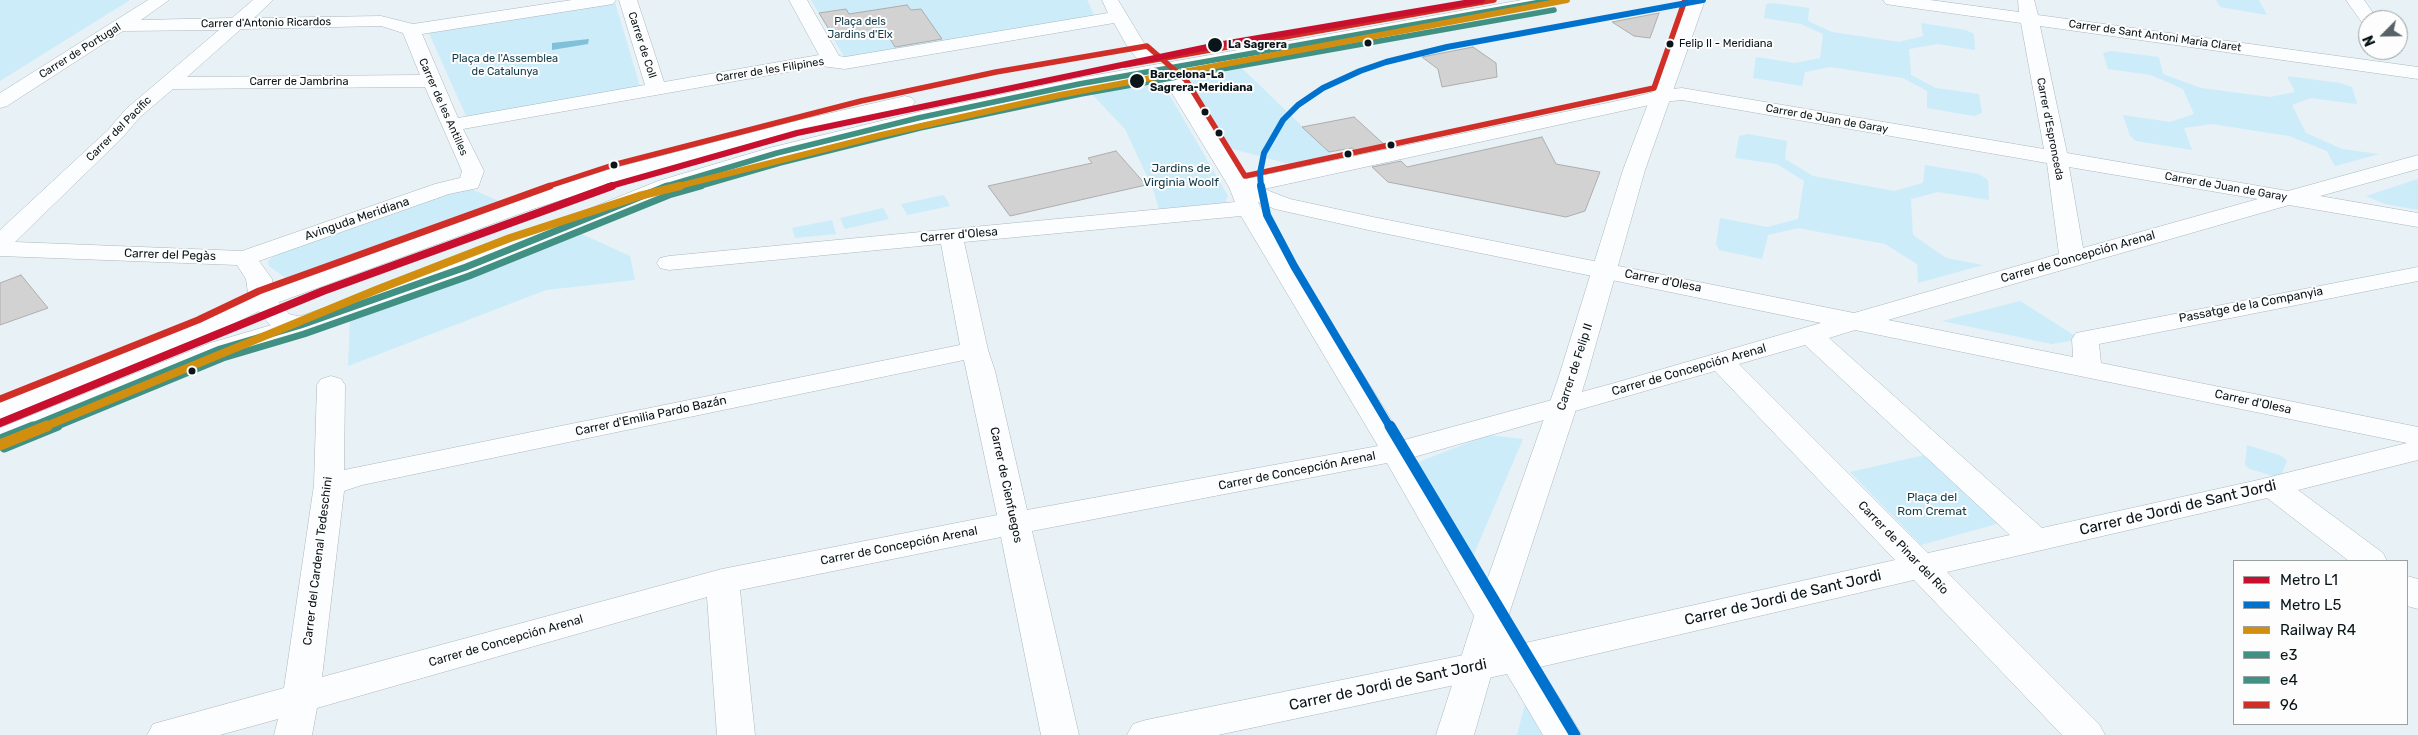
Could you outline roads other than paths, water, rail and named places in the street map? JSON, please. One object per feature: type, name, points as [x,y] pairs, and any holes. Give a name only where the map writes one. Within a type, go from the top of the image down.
[{"type":"street","name":"Carrer de Portugal","points":[[0,102],[160,0]]},
{"type":"street","name":"Carrer del Pacífic","points":[[0,243],[115,134],[132,113],[264,0]]},
{"type":"street","points":[[479,0],[481,20]]},
{"type":"street","points":[[411,30],[607,0]]},
{"type":"street","name":"Carrer de Coll","points":[[628,0],[656,89]]},
{"type":"street","points":[[1109,0],[1136,46],[1178,86],[1563,735]]},
{"type":"street","points":[[0,440],[220,349],[301,325],[466,267],[666,186],[777,153],[1153,63],[1468,0]]},
{"type":"street","points":[[0,410],[202,329],[262,300],[456,228],[615,175],[863,110],[998,82],[1153,63],[1552,0]]},
{"type":"street","name":"Carrer de Felip II","points":[[1455,735],[1492,617],[1563,406],[1634,170],[1696,0]]},
{"type":"street","name":"Carrer de Sant Antoni Maria Claret","points":[[1892,0],[2027,9],[2411,72]]},
{"type":"street","points":[[805,1],[832,61]]},
{"type":"street","name":"Carrer d'Espronceda","points":[[2027,9],[2057,159],[2072,258]]},
{"type":"street","name":"Carrer de les Filipines","points":[[451,125],[821,60],[845,63],[1119,17]]},
{"type":"street","name":"Carrer d'Antonio Ricardos","points":[[119,26],[381,21],[401,24],[411,30]]},
{"type":"street","name":"Carrer de les Antilles","points":[[411,30],[431,81],[473,171],[470,183]]},
{"type":"street","points":[[2399,60],[2411,72],[2418,91]]},
{"type":"street","name":"Carrer de Jambrina","points":[[167,83],[431,81]]},
{"type":"street","name":"Carrer de Juan de Garay","points":[[1244,197],[1662,96],[1692,96],[2418,220]]},
{"type":"street","name":"Carrer de Concepción Arenal","points":[[166,735],[722,581],[1014,523],[1396,452],[1720,361],[2072,258],[2418,162]]},
{"type":"street","name":"Avinguda Meridiana","points":[[244,258],[434,192],[470,183]]},
{"type":"street","name":"Carrer d'Olesa","points":[[670,263],[951,236],[1244,197],[1268,199],[1315,212],[1549,261],[1603,269],[2418,436]]},
{"type":"street","name":"Carrer de Cienfuegos","points":[[951,236],[974,350],[981,371],[1060,735]]},
{"type":"street","name":"Carrer del Pegàs","points":[[0,249],[244,258]]},
{"type":"street","points":[[244,258],[259,279],[262,300],[280,320],[301,325]]},
{"type":"street","name":"Passatge de la Companyia","points":[[2088,368],[2085,339],[2418,274]]},
{"type":"street","points":[[1810,335],[2036,540]]},
{"type":"street","name":"Carrer d'Emilia Pardo Bazán","points":[[329,485],[368,474],[974,350]]},
{"type":"street","name":"Carrer de Pinar del Río","points":[[1720,361],[2086,735]]},
{"type":"street","name":"Carrer del Cardenal Tedeschini","points":[[293,735],[301,698],[329,485],[331,385]]},
{"type":"street","name":"Carrer de Jordi de Sant Jordi","points":[[1146,735],[1476,667],[2271,486],[2418,450]]},
{"type":"street","points":[[2271,486],[2370,560]]},
{"type":"street","points":[[722,581],[736,735]]},
{"type":"water","points":[[589,39],[588,44],[552,50],[552,43]]},
{"type":"metro line","name":"L1","points":[[0,423],[323,291],[590,192],[797,133],[1217,45],[1482,0]]},
{"type":"metro line","name":"L5","points":[[1575,735],[1294,266],[1267,215],[1261,191],[1260,173],[1264,153],[1283,120],[1298,105],[1323,88],[1360,71],[1386,62],[1447,47],[1703,0]]},
{"type":"rail line","name":"R4","points":[[0,445],[376,290],[510,238],[639,196],[881,135],[1060,95],[1567,0]]},
{"type":"place","name":"Felip II - Meridiana","points":[[1670,44]]},
{"type":"place","name":"La Sagrera","points":[[1215,45]]},
{"type":"place","name":"Barcelona-La Sagrera-Meridiana","points":[[1137,81]]},
{"type":"park label","name":"Plaça dels Jardins d'Elx","points":[[860,28]]},
{"type":"park label","name":"Plaça de l'Assemblea de Catalunya","points":[[505,65]]},
{"type":"park label","name":"Jardins de Virginia Woolf","points":[[1181,176]]},
{"type":"park label","name":"Plaça del Rom Cremat","points":[[1932,505]]}]
